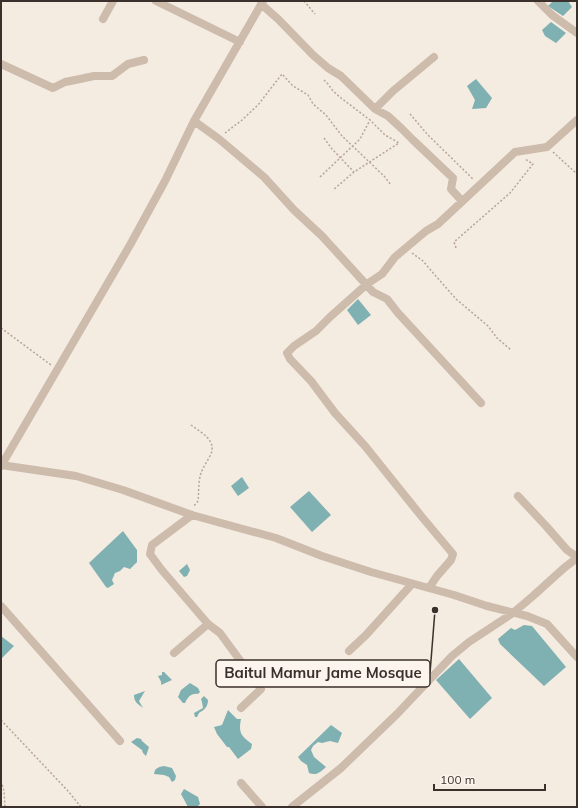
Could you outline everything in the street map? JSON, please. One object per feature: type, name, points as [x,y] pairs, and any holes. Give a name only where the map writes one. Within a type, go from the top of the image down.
[{"type":"street","points":[[103,19],[113,1]]},
{"type":"street","points":[[156,1],[240,42]]},
{"type":"street","points":[[538,1],[552,15],[577,33]]},
{"type":"street","points":[[462,201],[451,189],[453,178],[402,128],[388,116],[376,109],[341,76],[328,68],[313,55],[262,2],[194,122],[165,181],[130,245],[1,466],[76,476],[123,490],[190,514],[276,538],[322,556],[371,572],[526,616],[547,624],[577,657]]},
{"type":"street","points":[[376,109],[393,91],[434,57]]},
{"type":"street","points":[[1,64],[53,88],[65,82],[94,76],[112,76],[128,64],[144,60]]},
{"type":"street","points":[[429,588],[451,560],[453,554],[365,446],[335,413],[311,381],[290,359],[287,353],[294,346],[316,331],[366,284],[382,274],[395,257],[426,231],[438,224],[515,152],[547,147],[577,120]]},
{"type":"street","points":[[194,122],[219,139],[264,177],[294,210],[322,236],[373,292],[387,298],[398,313],[481,403]]},
{"type":"street","points":[[292,807],[341,768],[397,714],[452,656],[469,642],[513,612],[577,558],[567,550],[518,496]]},
{"type":"street","points":[[190,514],[152,545],[150,554],[160,569],[208,624],[220,633],[261,689],[241,708]]},
{"type":"street","points":[[349,651],[366,635],[412,584]]},
{"type":"street","points":[[1,606],[120,741]]},
{"type":"street","points":[[174,653],[208,624]]},
{"type":"street","points":[[241,783],[262,807]]},
{"type":"path","points":[[304,1],[315,14]]},
{"type":"path","points":[[219,139],[258,105],[282,74],[293,86],[308,95],[313,104],[326,115],[342,136],[384,176],[391,185]]},
{"type":"path","points":[[324,80],[341,98],[370,120],[386,135],[399,143],[354,172],[333,190]]},
{"type":"path","points":[[410,114],[428,135],[472,177],[479,186]]},
{"type":"path","points":[[320,177],[360,139],[370,120]]},
{"type":"path","points":[[324,138],[332,149],[354,172]]},
{"type":"path","points":[[547,147],[577,174]]},
{"type":"path","points":[[456,248],[454,242],[510,193],[533,164],[515,152]]},
{"type":"path","points":[[407,247],[412,253],[423,261],[456,299],[488,326],[497,338],[511,350]]},
{"type":"path","points":[[1,328],[58,369]]},
{"type":"path","points":[[190,514],[198,501],[199,480],[211,454],[212,448],[210,440],[191,426]]},
{"type":"path","points":[[1,720],[68,791],[81,807]]},
{"type":"path","points":[[1,781],[6,807]]},
{"type":"water","points":[[553,1],[568,1],[572,7],[563,16],[548,6]]},
{"type":"water","points":[[551,22],[566,33],[556,43],[545,36],[542,30]]},
{"type":"water","points":[[476,79],[492,98],[486,108],[472,109],[475,100],[467,86]]},
{"type":"water","points":[[358,299],[371,315],[358,325],[347,310]]},
{"type":"water","points":[[242,477],[249,488],[238,496],[231,486]]},
{"type":"water","points":[[309,491],[331,515],[312,532],[290,507]]},
{"type":"water","points":[[123,531],[137,550],[137,562],[130,569],[124,567],[115,573],[112,580],[114,584],[108,588],[89,563]]},
{"type":"water","points":[[187,564],[190,570],[187,576],[184,577],[179,571]]},
{"type":"water","points":[[524,625],[532,626],[566,667],[544,686],[500,644],[498,639],[511,628],[515,630]]},
{"type":"water","points":[[1,636],[14,646],[1,659]]},
{"type":"water","points":[[459,659],[492,698],[470,719],[436,680]]},
{"type":"water","points":[[162,672],[164,672],[172,680],[161,685],[161,681],[158,676],[162,675]]},
{"type":"water","points":[[190,683],[198,688],[200,692],[192,695],[185,703],[183,703],[178,697],[181,690]]},
{"type":"water","points":[[145,691],[139,701],[143,708],[138,704],[134,695]]},
{"type":"water","points":[[204,696],[208,700],[207,705],[197,717],[195,717],[194,713],[203,708],[201,699]]},
{"type":"water","points":[[228,710],[237,719],[241,719],[240,728],[242,734],[252,744],[251,749],[238,759],[217,734],[214,727],[222,725]]},
{"type":"water","points":[[331,725],[342,733],[338,743],[330,741],[322,743],[318,742],[313,746],[311,750],[314,757],[326,767],[316,774],[309,773],[307,765],[298,757]]},
{"type":"water","points":[[137,738],[141,739],[149,747],[146,756],[142,750],[131,742]]},
{"type":"water","points":[[164,766],[172,768],[176,776],[175,780],[172,782],[169,777],[154,774],[157,768]]},
{"type":"water","points":[[184,789],[198,797],[200,804],[197,807],[188,807],[181,794]]},
{"type":"place","name":"Baitul Mamur Jame Mosque","points":[[435,610]]}]
